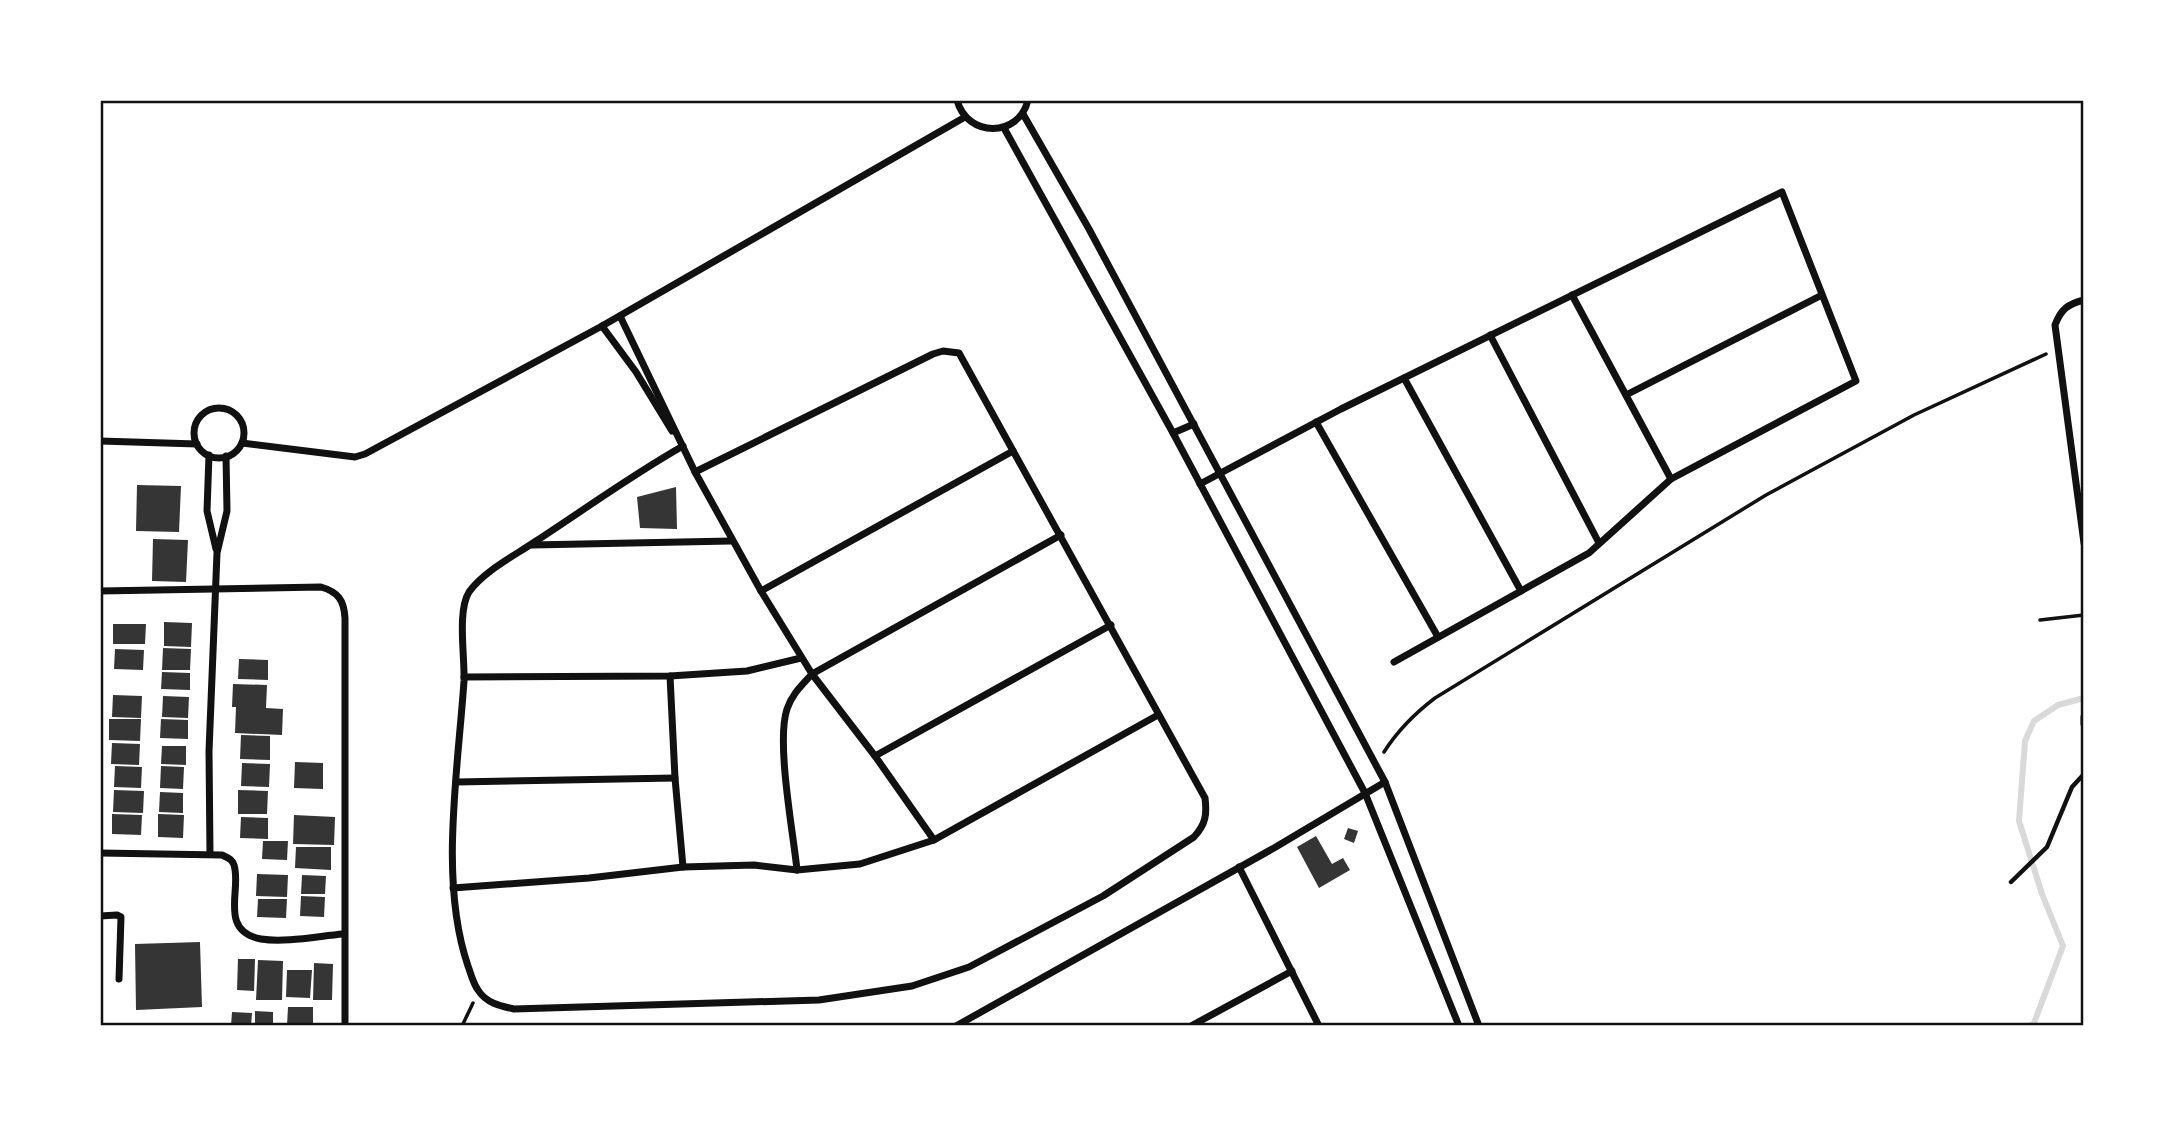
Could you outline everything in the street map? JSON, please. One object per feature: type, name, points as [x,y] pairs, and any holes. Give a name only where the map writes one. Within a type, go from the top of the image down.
[{"type":"street","points":[[957,100],[965,117],[983,128],[1004,128],[1023,114],[1028,100]]},
{"type":"street","points":[[1023,114],[1194,424],[1385,782],[1479,1026]]},
{"type":"street","points":[[242,443],[355,457],[365,454],[620,316],[965,117]]},
{"type":"street","points":[[1004,128],[1173,433],[1365,793],[1459,1026]]},
{"type":"street","points":[[1200,484],[1316,422],[1782,192],[1856,381],[1671,479],[1588,552],[1394,662]]},
{"type":"street","points":[[1572,295],[1671,479]]},
{"type":"street","points":[[1626,395],[1822,295]]},
{"type":"street","points":[[2084,300],[2071,303],[2060,312],[2054,325],[2084,543]]},
{"type":"street","points":[[620,316],[731,541],[801,658],[934,840]]},
{"type":"street","points":[[602,326],[636,372],[670,430],[683,446]]},
{"type":"street","points":[[1490,335],[1600,543]]},
{"type":"street","points":[[683,446],[531,545],[476,584],[467,596],[464,607],[464,677],[456,782],[453,888],[459,940],[478,991],[492,1004],[514,1009],[819,1000],[912,986],[970,967],[1102,896],[1194,837],[1202,828],[1207,814],[1205,798],[958,353],[943,351],[695,472]]},
{"type":"street","points":[[1404,378],[1521,591]]},
{"type":"street","points":[[228,409],[241,419],[244,435],[242,443],[233,454],[209,455],[197,444],[196,423],[205,412],[228,409]]},
{"type":"street","points":[[1316,422],[1438,638]]},
{"type":"street","points":[[1173,433],[1194,424]]},
{"type":"street","points":[[100,441],[197,444]]},
{"type":"street","points":[[761,591],[1013,450]]},
{"type":"street","points":[[209,455],[207,511],[217,553]]},
{"type":"street","points":[[210,854],[209,751],[217,553],[227,511],[226,456]]},
{"type":"street","points":[[797,870],[783,737],[787,710],[797,690],[812,674],[1061,535]]},
{"type":"street","points":[[531,545],[731,541]]},
{"type":"street","points":[[100,591],[321,587],[338,595],[344,606],[345,1026]]},
{"type":"street","points":[[875,756],[1111,625]]},
{"type":"street","points":[[464,677],[670,676],[747,671],[801,658]]},
{"type":"street","points":[[670,676],[683,867]]},
{"type":"street","points":[[453,888],[589,878],[683,867],[754,865],[797,870],[860,864],[934,840],[1158,715]]},
{"type":"street","points":[[2084,717],[2084,723]]},
{"type":"street","points":[[456,782],[675,778]]},
{"type":"street","points":[[956,1026],[1240,867],[1385,782]]},
{"type":"street","points":[[100,853],[222,855],[231,859],[235,867],[233,904],[238,925],[253,937],[270,940],[343,934]]},
{"type":"street","points":[[1240,867],[1319,1026]]},
{"type":"street","points":[[100,916],[121,917],[119,979]]},
{"type":"street","points":[[1196,1025],[1292,971]]},
{"type":"lane","points":[[2011,882],[2047,847],[2072,787],[2084,774]]},
{"type":"path","points":[[1375,765],[1396,733],[1427,704],[1766,495],[1914,415],[2059,348]]},
{"type":"path","points":[[2040,620],[2084,615]]},
{"type":"path","points":[[462,1026],[478,991]]},
{"type":"building","points":[[137,485],[181,486],[179,532],[136,531]]},
{"type":"building","points":[[676,487],[677,529],[640,528],[637,497]]},
{"type":"building","points":[[153,539],[188,540],[186,582],[152,581]]},
{"type":"building","points":[[164,622],[192,623],[191,647],[164,646]]},
{"type":"building","points":[[113,624],[146,624],[145,644],[113,644]]},
{"type":"building","points":[[163,648],[191,649],[190,670],[162,670]]},
{"type":"building","points":[[115,649],[144,650],[143,670],[114,669]]},
{"type":"building","points":[[239,659],[268,660],[268,680],[238,679]]},
{"type":"building","points":[[162,672],[190,673],[190,690],[161,689]]},
{"type":"building","points":[[233,684],[267,685],[266,708],[283,709],[282,735],[235,733]]},
{"type":"building","points":[[113,695],[142,696],[141,718],[112,717]]},
{"type":"building","points":[[163,696],[189,697],[188,718],[162,717]]},
{"type":"building","points":[[109,719],[141,719],[140,741],[109,740]]},
{"type":"building","points":[[161,719],[188,720],[188,739],[160,738]]},
{"type":"building","points":[[241,735],[270,736],[270,760],[240,759]]},
{"type":"building","points":[[112,743],[140,744],[139,765],[111,764]]},
{"type":"building","points":[[162,746],[186,746],[186,765],[161,764]]},
{"type":"building","points":[[295,762],[323,763],[323,789],[294,788]]},
{"type":"building","points":[[242,763],[270,764],[269,787],[241,786]]},
{"type":"building","points":[[115,766],[142,767],[141,788],[114,787]]},
{"type":"building","points":[[161,766],[184,767],[183,789],[160,788]]},
{"type":"building","points":[[114,790],[144,791],[143,813],[113,812]]},
{"type":"building","points":[[238,790],[268,791],[267,814],[238,814]]},
{"type":"building","points":[[160,792],[183,793],[183,813],[159,812]]},
{"type":"building","points":[[112,814],[142,815],[141,835],[112,834]]},
{"type":"building","points":[[158,814],[184,815],[183,838],[158,837]]},
{"type":"building","points":[[294,815],[335,817],[334,845],[293,844]]},
{"type":"building","points":[[241,817],[268,818],[268,839],[240,838]]},
{"type":"building","points":[[1348,828],[1358,831],[1354,843],[1344,839]]},
{"type":"building","points":[[1316,836],[1332,864],[1343,858],[1350,870],[1319,888],[1297,847]]},
{"type":"building","points":[[263,841],[288,841],[287,860],[262,859]]},
{"type":"building","points":[[296,847],[331,847],[331,870],[295,868]]},
{"type":"building","points":[[257,874],[288,875],[287,897],[256,896]]},
{"type":"building","points":[[302,875],[326,876],[325,894],[301,894]]},
{"type":"building","points":[[301,896],[325,897],[324,917],[300,916]]},
{"type":"building","points":[[258,899],[287,899],[286,918],[257,917]]},
{"type":"building","points":[[200,942],[202,1007],[136,1010],[135,944]]},
{"type":"building","points":[[238,959],[255,959],[254,991],[237,990]]},
{"type":"building","points":[[258,960],[283,961],[282,1000],[256,1000]]},
{"type":"building","points":[[314,963],[333,964],[332,1000],[313,1000]]},
{"type":"building","points":[[287,970],[312,970],[310,998],[286,997]]},
{"type":"building","points":[[288,1007],[313,1007],[313,1026],[287,1026]]},
{"type":"building","points":[[255,1011],[273,1012],[273,1026],[255,1026]]},
{"type":"building","points":[[232,1012],[252,1013],[251,1026],[231,1026]]},
{"type":"waterway","points":[[2029,1026],[2034,1023],[2063,946],[2042,894],[2019,821],[2025,741],[2034,721],[2058,705],[2084,698]]}]
